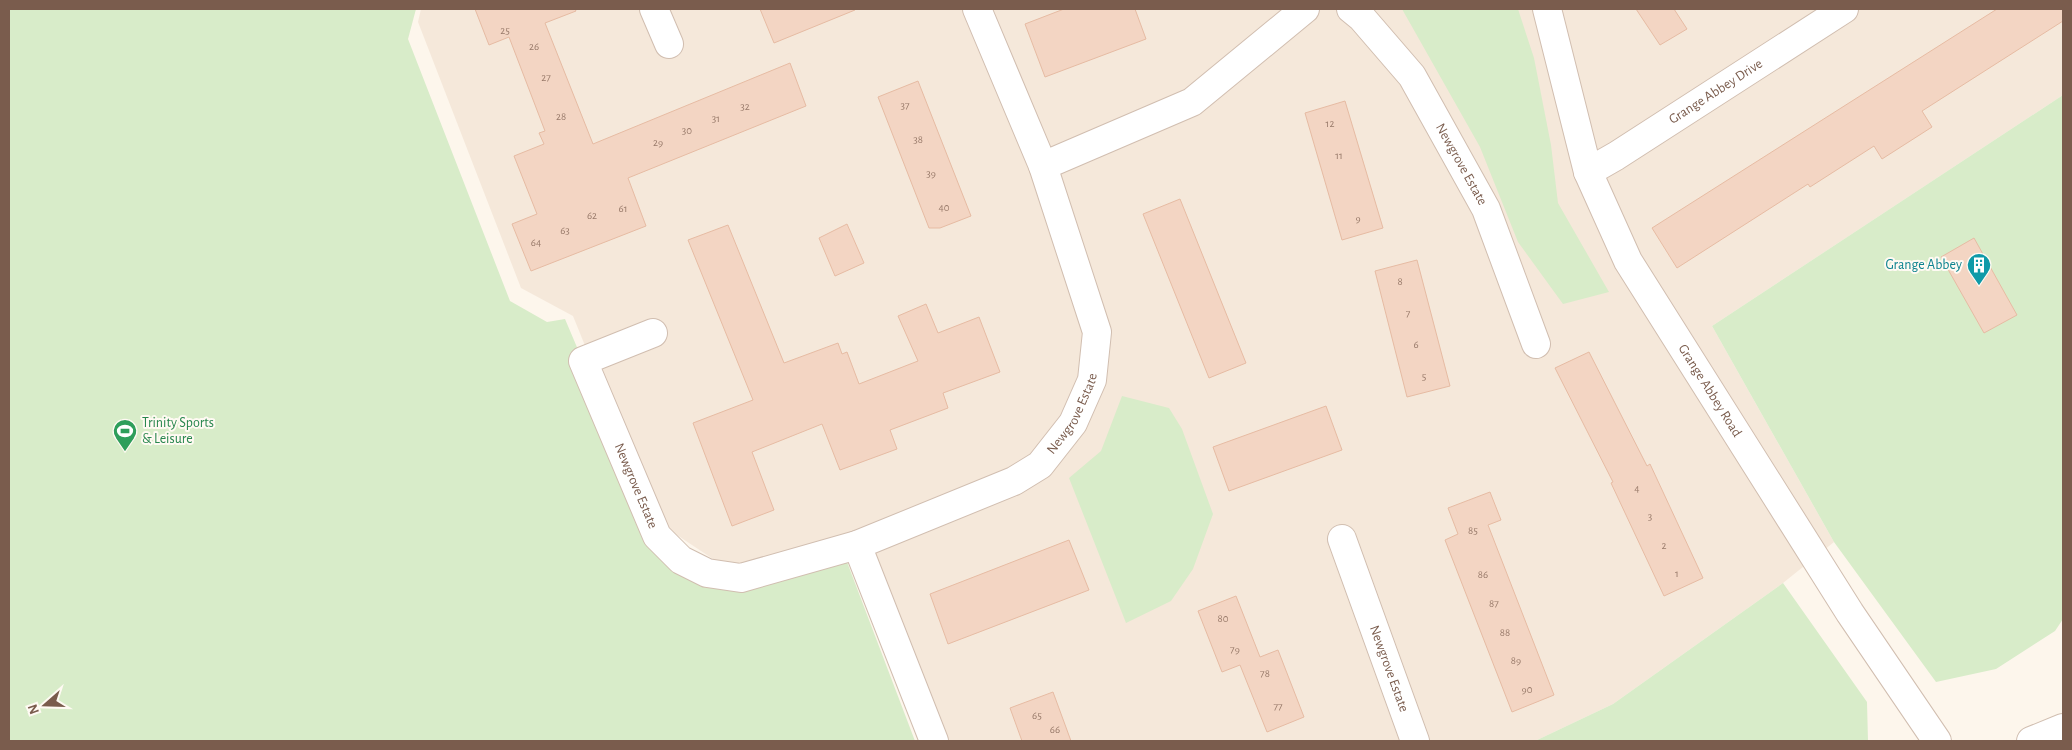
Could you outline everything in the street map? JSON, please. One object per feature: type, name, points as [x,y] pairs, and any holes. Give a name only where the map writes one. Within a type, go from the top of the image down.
[{"type":"street","points":[[654,9],[669,44]]},
{"type":"street","name":"Newgrove Estate","points":[[653,333],[583,361],[657,536],[681,560],[707,573],[741,578],[857,545],[1014,481],[1040,465],[1073,423],[1092,380],[1097,332],[1043,166],[977,9]]},
{"type":"street","points":[[1043,166],[1192,102],[1305,9]]},
{"type":"street","name":"Newgrove Estate","points":[[1351,9],[1362,18],[1412,76],[1486,209],[1536,344]]},
{"type":"street","name":"Grange Abbey Road","points":[[1547,9],[1588,172],[1628,261],[1850,614],[1937,741]]},
{"type":"street","name":"Grange Abbey Drive","points":[[1588,172],[1616,156],[1844,9]]},
{"type":"street","name":"Newgrove Estate","points":[[1342,539],[1415,741]]},
{"type":"street","points":[[857,545],[934,741]]},
{"type":"street","points":[[2032,741],[2063,728]]},
{"type":"shaded area","points":[[421,9],[2063,9],[2063,95],[1712,326],[1834,542],[1783,583],[1613,704],[1535,741],[918,741],[851,557],[749,583],[656,521],[573,316],[521,288],[418,22]]},
{"type":"green space","points":[[9,9],[416,9],[408,39],[510,301],[547,322],[565,319],[652,524],[747,588],[847,562],[915,741],[9,741]]},
{"type":"green space","points":[[1402,9],[1518,9],[1534,58],[1551,145],[1558,203],[1609,292],[1563,304],[1518,242],[1480,147]]},
{"type":"green space","points":[[2063,95],[2063,619],[2055,631],[1996,669],[1936,682],[1834,542],[1712,326]]},
{"type":"green space","points":[[1122,396],[1169,408],[1182,429],[1213,514],[1193,569],[1171,601],[1126,623],[1069,478],[1101,451]]},
{"type":"green space","points":[[1783,583],[1867,702],[1868,741],[1535,741],[1613,704]]},
{"type":"building","points":[[475,9],[575,9],[576,11],[545,23],[593,144],[790,63],[806,106],[628,178],[646,226],[531,271],[512,224],[537,214],[514,156],[544,144],[539,133],[545,131],[509,37],[489,45]]},
{"type":"building","points":[[760,9],[855,9],[855,10],[774,43]]},
{"type":"building","points":[[1064,9],[1135,9],[1146,39],[1045,77],[1025,24]]},
{"type":"building","points":[[1636,9],[1674,9],[1687,29],[1660,45]]},
{"type":"building","points":[[1997,9],[2063,9],[2063,21],[1922,111],[1932,127],[1882,159],[1874,146],[1810,187],[1808,184],[1677,268],[1652,228]]},
{"type":"building","points":[[918,81],[971,216],[940,228],[929,228],[878,97]]},
{"type":"building","points":[[1345,101],[1383,228],[1342,240],[1305,113]]},
{"type":"building","points":[[1180,199],[1246,363],[1209,378],[1143,214]]},
{"type":"building","points":[[847,224],[864,263],[835,276],[819,238]]},
{"type":"building","points":[[728,225],[784,363],[838,343],[842,354],[847,352],[859,384],[918,361],[898,316],[926,304],[938,333],[979,317],[1000,372],[943,393],[948,408],[890,430],[897,449],[840,470],[822,424],[752,452],[774,510],[732,526],[693,423],[753,400],[688,240]]},
{"type":"building","name":"Grange Abbey","points":[[1974,238],[2017,315],[1984,333],[1941,257]]},
{"type":"building","points":[[1417,260],[1450,386],[1407,397],[1375,271]]},
{"type":"building","points":[[1589,352],[1647,466],[1650,464],[1703,578],[1664,596],[1611,483],[1613,482],[1555,368]]},
{"type":"building","points":[[1326,406],[1342,450],[1229,491],[1213,447]]},
{"type":"building","points":[[1490,492],[1501,520],[1488,525],[1554,695],[1512,712],[1445,540],[1458,534],[1448,508]]},
{"type":"building","points":[[1069,540],[1089,590],[948,644],[930,594]]},
{"type":"building","points":[[1236,596],[1260,657],[1278,650],[1304,717],[1267,732],[1240,665],[1222,672],[1198,611]]},
{"type":"building","points":[[1053,692],[1071,741],[1022,741],[1010,708]]},
{"type":"place","name":"Grange Abbey","points":[[1979,286]]},
{"type":"place","name":"Trinity Sports & Leisure","points":[[125,452]]}]
